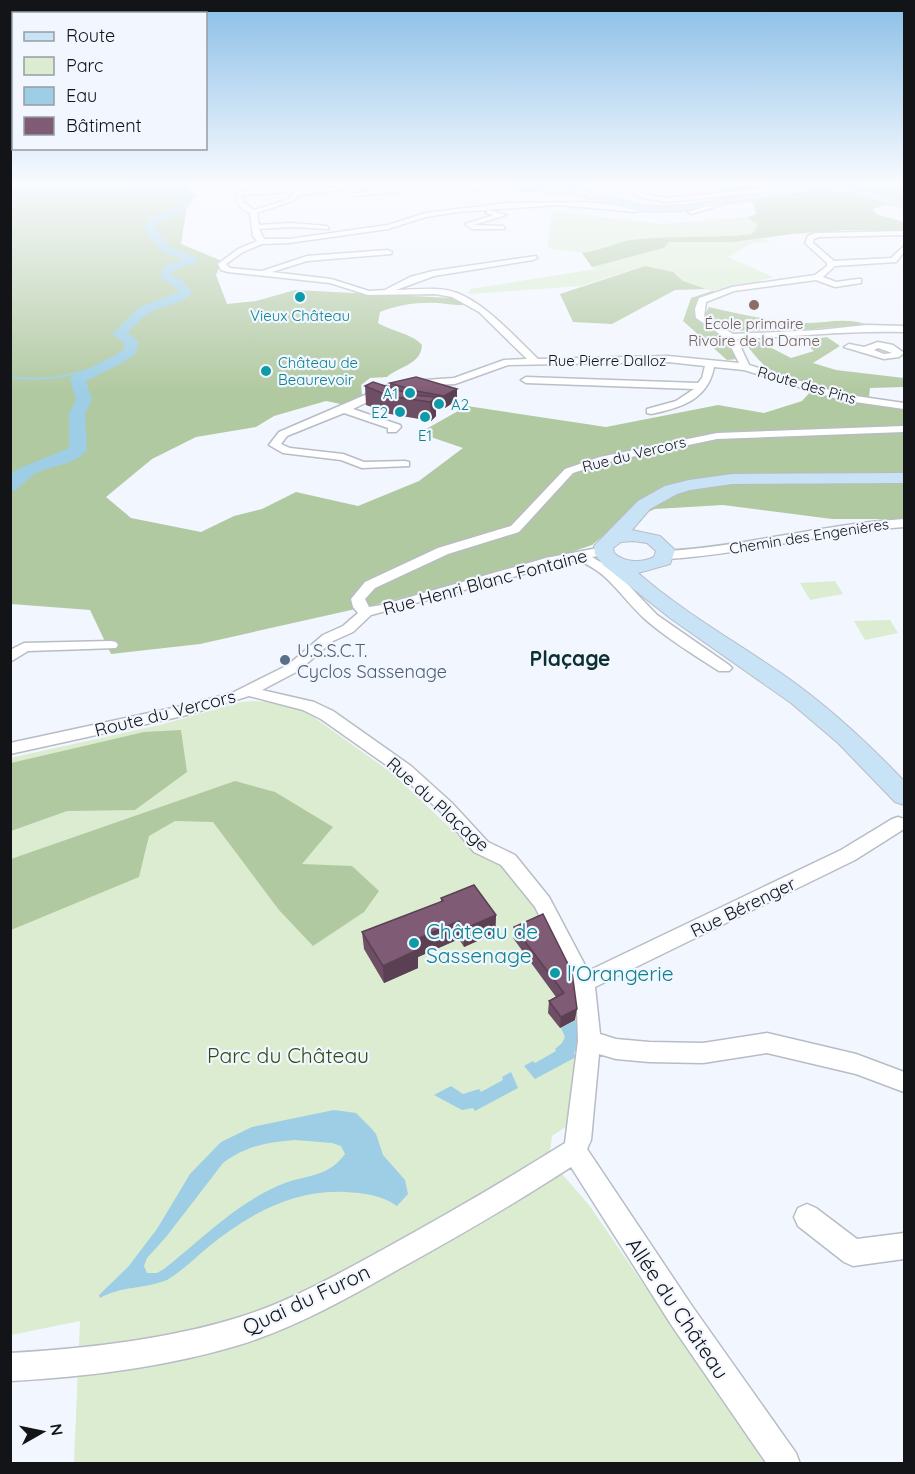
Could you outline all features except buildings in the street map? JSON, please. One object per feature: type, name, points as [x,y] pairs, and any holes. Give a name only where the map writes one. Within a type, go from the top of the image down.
[{"type":"main road","points":[[904,478],[732,478],[671,490],[644,505],[615,537],[603,546],[610,558],[668,608],[782,684],[807,704],[848,739],[904,796]]},
{"type":"main road","points":[[644,505],[639,516],[643,529],[659,550]]},
{"type":"main road","points":[[615,537],[639,535],[659,550]]},
{"type":"main road","points":[[610,558],[644,567],[659,550]]},
{"type":"main road","points":[[651,594],[648,583],[659,550]]},
{"type":"street","name":"Rue Pierre Dalloz","points":[[235,255],[222,264],[224,268],[331,281],[361,292],[441,293],[469,301],[482,310],[508,338],[534,360],[668,359],[745,367]]},
{"type":"street","points":[[263,274],[275,267],[338,255]]},
{"type":"street","points":[[821,255],[831,264],[893,260],[898,255]]},
{"type":"street","points":[[385,294],[405,281],[425,275],[533,258]]},
{"type":"street","points":[[745,367],[731,337],[700,318],[699,309],[702,300],[732,289],[818,277],[831,267],[831,264]]},
{"type":"street","points":[[818,277],[835,285],[858,281]]},
{"type":"street","points":[[731,337],[819,333],[866,328],[904,329]]},
{"type":"street","points":[[849,347],[883,356],[902,353]]},
{"type":"street","points":[[405,464],[362,465],[343,457],[283,450],[277,447],[275,442],[283,434],[400,385],[455,381],[503,362],[534,360]]},
{"type":"street","points":[[651,411],[696,394],[707,379],[710,362]]},
{"type":"street","name":"Route des Pins","points":[[745,367],[841,397],[904,406]]},
{"type":"street","points":[[526,380],[701,386]]},
{"type":"street","points":[[374,395],[385,399]]},
{"type":"street","points":[[344,410],[396,427],[392,430]]},
{"type":"street","name":"Rue du Vercors","points":[[363,610],[397,574],[443,551],[515,529],[569,471],[604,459],[717,436],[904,429]]},
{"type":"street","points":[[898,523],[904,536]]},
{"type":"street","name":"Chemin des Engenières","points":[[659,550],[715,551],[821,532],[898,523]]},
{"type":"street","points":[[572,556],[590,559],[607,568],[651,617],[724,668]]},
{"type":"street","name":"Rue Henri Blanc Fontaine","points":[[363,610],[384,609],[572,556],[610,558]]},
{"type":"street","name":"Route du Vercors","points":[[10,749],[209,705],[247,691],[293,668],[328,638],[348,629],[360,620],[363,610]]},
{"type":"street","points":[[10,658],[24,647],[111,645]]},
{"type":"street","name":"Rue du Plaçage","points":[[247,691],[308,706],[327,715],[405,770],[446,807],[481,847],[508,860],[542,902],[584,983],[589,1018],[589,1041],[579,1140],[574,1151]]},
{"type":"street","name":"Rue Bérenger","points":[[584,983],[848,855],[898,824]]},
{"type":"street","points":[[589,1041],[616,1048],[649,1052],[703,1053],[767,1043],[856,1064],[904,1082]]},
{"type":"street","name":"Quai du Furon","points":[[10,1367],[62,1364],[171,1347],[239,1331],[279,1316],[343,1286],[493,1203],[574,1151]]},
{"type":"street","name":"Allée du Château","points":[[574,1151],[682,1316],[785,1464]]},
{"type":"street","points":[[807,1217],[853,1253],[904,1246]]},
{"type":"green space","points":[[10,255],[207,255],[222,261],[216,275],[227,304],[256,301],[295,290],[452,298],[471,304],[421,303],[380,312],[378,323],[418,341],[422,345],[421,352],[414,361],[387,377],[370,378],[361,385],[362,394],[358,401],[345,405],[326,401],[274,416],[256,427],[196,437],[152,459],[106,497],[131,518],[201,532],[234,516],[262,509],[296,492],[358,506],[419,481],[463,448],[419,433],[467,406],[606,427],[718,405],[764,413],[802,401],[812,390],[904,403],[904,519],[832,519],[723,505],[655,509],[615,526],[592,545],[542,562],[378,604],[200,644],[111,654],[90,610],[11,604]]},
{"type":"green space","points":[[583,255],[638,255],[592,267]]},
{"type":"green space","points":[[638,255],[732,255],[728,257],[773,277],[751,284],[712,291],[683,281],[673,272],[645,266],[580,286],[469,294],[470,289],[596,269],[592,267]]},
{"type":"green space","points":[[645,266],[673,272],[683,281],[706,289],[675,290],[612,324],[573,322],[560,294]]},
{"type":"green space","points":[[712,291],[716,292],[700,300],[697,313],[725,337],[738,359],[727,360],[683,321],[691,298]]},
{"type":"green space","points":[[709,307],[789,322],[850,321],[865,324],[814,329],[728,331],[710,322],[705,314]]},
{"type":"green space","points":[[827,337],[840,346],[813,363],[836,370],[904,378],[904,387],[870,388],[869,397],[801,382],[765,366],[743,341],[756,340],[791,358],[814,351],[802,341]]},
{"type":"green space","points":[[835,581],[843,594],[810,600],[800,583]]},
{"type":"green space","points":[[890,620],[898,633],[865,640],[854,621]]},
{"type":"green space","name":"Parc du Château","points":[[241,702],[286,704],[308,713],[393,774],[465,842],[505,867],[525,893],[575,982],[578,1047],[574,1054],[576,1057],[570,1124],[552,1136],[549,1159],[589,1205],[766,1463],[74,1463],[80,1321],[11,1335],[10,758],[160,725]]},
{"type":"green space","points":[[181,730],[187,772],[135,810],[67,811],[11,831],[11,763],[144,732]]},
{"type":"green space","points":[[235,781],[275,792],[333,827],[302,864],[352,866],[379,891],[364,912],[313,946],[279,910],[213,822],[175,821],[149,836],[139,877],[11,930],[11,859]]},
{"type":"water","points":[[578,1019],[581,1040],[574,1053],[576,1057],[535,1079],[524,1066],[533,1061],[535,1063],[556,1051],[555,1049],[565,1037],[561,1028]]},
{"type":"water","points":[[511,1072],[518,1088],[475,1111],[473,1108],[462,1110],[434,1095],[451,1086],[463,1094],[479,1089],[481,1092],[503,1080],[502,1077]]},
{"type":"water","points":[[334,1110],[356,1113],[376,1134],[383,1155],[405,1180],[408,1194],[397,1206],[372,1195],[345,1192],[325,1192],[288,1200],[238,1225],[167,1280],[116,1291],[100,1298],[99,1295],[128,1267],[157,1229],[190,1174],[221,1142],[252,1127]],"holes":[[[295,1140],[332,1143],[341,1146],[345,1154],[332,1167],[318,1174],[285,1183],[252,1200],[236,1210],[164,1269],[157,1273],[147,1273],[144,1266],[147,1258],[223,1163],[231,1157],[266,1144]]]},
{"type":"waterway","points":[[10,487],[24,472],[60,460],[78,450],[77,413],[84,400],[78,379],[119,359],[131,350],[131,341],[119,334],[133,319],[149,308],[177,299],[186,293],[179,284],[165,277],[168,269],[193,261],[176,255]]},
{"type":"waterway","points":[[10,377],[51,378],[91,369]]},
{"type":"place","name":"Vieux Château","points":[[300,297]]},
{"type":"place","name":"École primaire Rivoire de la Dame","points":[[754,305]]},
{"type":"place","name":"Château de Beaurevoir","points":[[266,371]]},
{"type":"place","name":"A1","points":[[410,393]]},
{"type":"place","name":"A2","points":[[439,404]]},
{"type":"place","name":"E2","points":[[400,412]]},
{"type":"place","name":"E1","points":[[425,417]]},
{"type":"place","name":"U.S.S.C.T. Cyclos Sassenage","points":[[285,660]]},
{"type":"place","name":"Château de Sassenage","points":[[414,943]]},
{"type":"place","name":"l'Orangerie","points":[[555,973]]},
{"type":"district","name":"Plaçage","points":[[570,658]]}]
